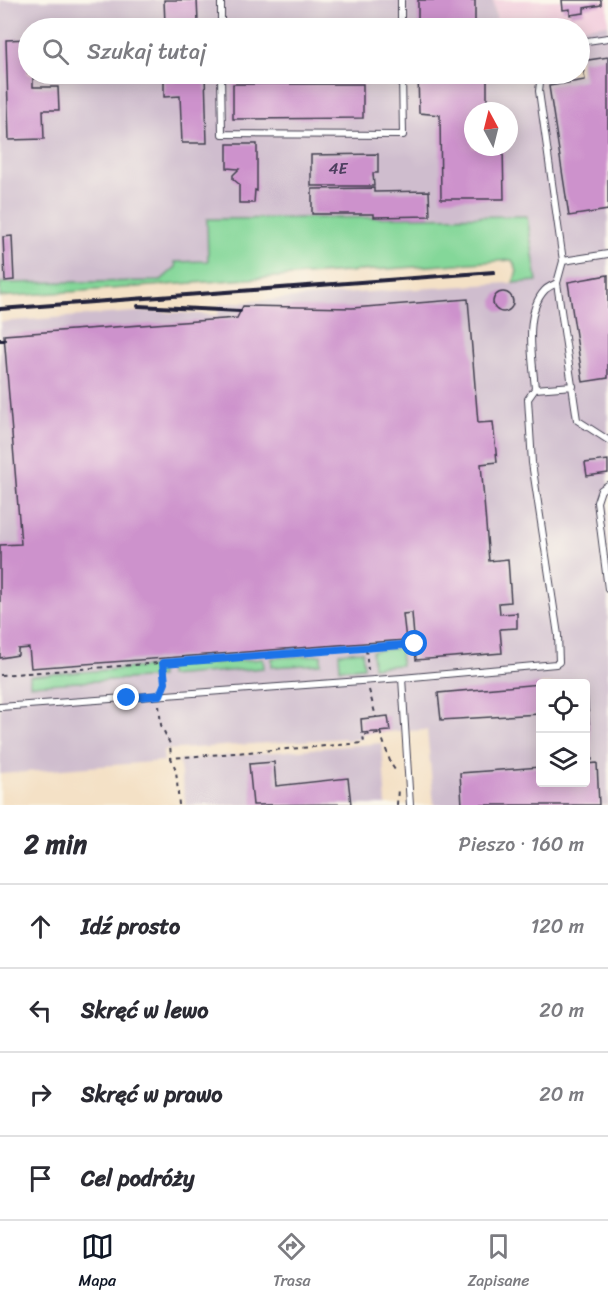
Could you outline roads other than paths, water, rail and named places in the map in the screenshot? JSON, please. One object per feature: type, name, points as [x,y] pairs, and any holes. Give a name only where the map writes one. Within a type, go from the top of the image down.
[{"type":"lane","points":[[221,0],[221,18]]},
{"type":"lane","points":[[401,0],[401,18]]},
{"type":"lane","points":[[590,40],[608,38]]},
{"type":"lane","points":[[221,84],[222,134],[403,135],[402,84]]},
{"type":"lane","points":[[540,84],[563,261],[557,283],[577,420],[608,440]]},
{"type":"lane","points":[[563,261],[608,254]]},
{"type":"lane","points":[[1,707],[402,678],[559,662],[558,635],[532,463],[528,399],[535,389],[531,327],[538,302],[545,289],[557,283]]},
{"type":"lane","points":[[535,389],[573,386]]},
{"type":"lane","points":[[608,485],[601,490],[597,502],[608,589]]},
{"type":"lane","points":[[402,678],[410,805]]},
{"type":"railway","points":[[0,309],[494,272]]},
{"type":"railway","points":[[138,306],[240,311]]}]
